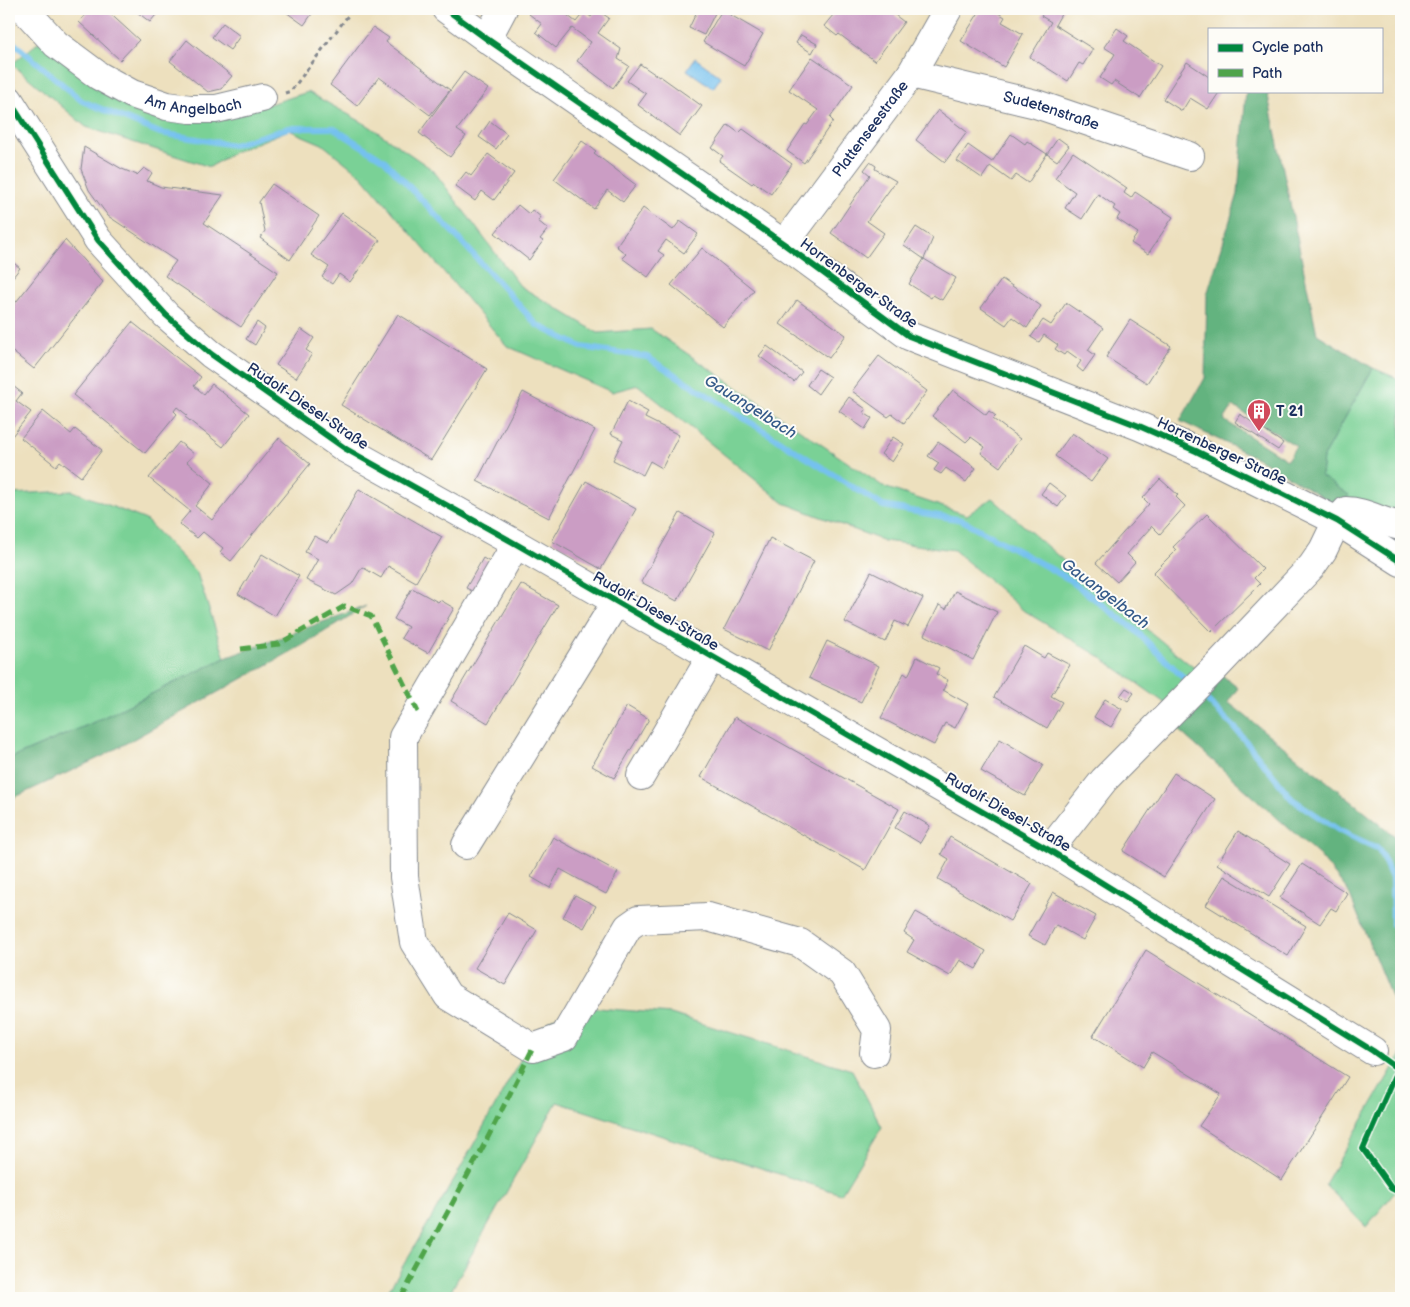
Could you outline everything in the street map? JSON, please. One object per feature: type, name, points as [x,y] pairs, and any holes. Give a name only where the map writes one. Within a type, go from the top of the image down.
[{"type":"street","name":"Am Angelbach","points":[[24,9],[56,44],[99,76],[132,94],[167,106],[190,109],[216,109],[262,98]]},
{"type":"street","name":"Horrenberger Straße","points":[[446,9],[784,244],[909,336],[1147,429],[1196,451],[1337,521],[1401,562]]},
{"type":"street","points":[[487,39],[503,9]]},
{"type":"street","name":"Plattenseestraße","points":[[784,244],[911,74],[948,9]]},
{"type":"street","name":"Sudetenstraße","points":[[911,74],[1036,104],[1190,156]]},
{"type":"street","name":"Rudolf-Diesel-Straße","points":[[9,100],[98,240],[174,322],[211,354],[346,449],[516,544],[1049,850],[1373,1051]]},
{"type":"street","points":[[1337,521],[1346,511],[1357,511],[1389,524],[1401,526]]},
{"type":"street","name":"Rudolf-Diesel-Straße","points":[[1049,850],[1104,780],[1216,667],[1312,566],[1323,550],[1337,521]]},
{"type":"street","points":[[516,544],[403,737],[404,877],[414,942],[448,996],[533,1048],[564,1037],[628,927],[638,920],[708,917],[800,943],[842,973],[877,1030],[874,1053]]},
{"type":"street","points":[[466,845],[616,602]]},
{"type":"street","points":[[642,776],[711,657]]},
{"type":"green space","points":[[40,41],[99,89],[228,117],[308,92],[369,126],[433,170],[520,286],[598,333],[651,329],[884,487],[967,515],[992,498],[1073,569],[1209,680],[1176,711],[1099,656],[1024,611],[954,550],[884,541],[784,503],[638,385],[612,392],[507,346],[362,176],[322,144],[289,130],[234,152],[210,167],[86,127],[12,64]]},
{"type":"green space","points":[[1246,92],[1267,92],[1317,334],[1373,368],[1323,457],[1321,476],[1349,495],[1340,508],[1263,461],[1180,421],[1205,378],[1207,295],[1238,194]],"holes":[[[1233,406],[1296,446],[1287,460],[1224,420]]]},
{"type":"green space","points":[[1373,368],[1401,380],[1401,528],[1376,536],[1321,476],[1323,457]]},
{"type":"green space","points":[[73,491],[146,520],[197,573],[225,658],[90,724],[9,759],[9,494]]},
{"type":"green space","points":[[366,606],[303,645],[103,756],[9,800],[9,759],[90,724],[225,658]]},
{"type":"green space","points":[[1218,672],[1238,688],[1228,702],[1401,841],[1401,1021],[1348,891],[1320,856],[1167,720]]},
{"type":"green space","points":[[573,1006],[671,1014],[852,1070],[882,1127],[841,1194],[557,1102],[447,1298],[384,1298],[456,1176],[537,1030]]},
{"type":"green space","points":[[1401,1054],[1401,1185],[1366,1227],[1325,1184]]},
{"type":"water","points":[[695,58],[721,77],[713,88],[687,70]]},
{"type":"building","points":[[91,9],[105,9],[139,40],[120,60],[79,22]]},
{"type":"building","points":[[133,9],[161,9],[150,22]]},
{"type":"building","points":[[289,9],[312,9],[314,11],[304,25],[286,12]]},
{"type":"building","points":[[533,9],[559,9],[576,22],[584,12],[591,17],[597,10],[609,18],[598,33],[621,49],[618,59],[629,66],[613,88],[577,61],[591,42],[572,28],[556,48],[536,32],[542,24],[529,14]]},
{"type":"building","points":[[698,9],[705,9],[715,13],[704,35],[689,28]]},
{"type":"building","points":[[838,9],[887,9],[904,22],[875,61],[839,34],[837,36],[824,26]]},
{"type":"building","points":[[981,9],[991,9],[1005,17],[1002,22],[1023,34],[1004,67],[961,41]]},
{"type":"building","points":[[1046,9],[1064,9],[1055,25],[1093,49],[1083,65],[1079,63],[1068,81],[1030,57],[1051,22],[1041,16]]},
{"type":"building","points":[[722,10],[763,34],[744,66],[703,42]]},
{"type":"building","points":[[223,23],[240,36],[230,50],[212,37]]},
{"type":"building","points":[[373,27],[389,38],[386,42],[450,90],[430,115],[379,77],[357,106],[330,85]]},
{"type":"building","points":[[1117,28],[1128,36],[1124,41],[1161,66],[1140,98],[1114,81],[1111,85],[1100,78],[1115,54],[1104,47]]},
{"type":"building","points":[[801,35],[817,44],[812,53],[796,43]]},
{"type":"building","points":[[187,40],[232,76],[221,89],[208,92],[170,61]]},
{"type":"building","points":[[812,57],[853,85],[830,118],[833,121],[804,163],[787,151],[805,124],[807,125],[818,110],[789,90]]},
{"type":"building","points":[[1187,62],[1208,76],[1208,92],[1219,92],[1208,109],[1190,98],[1182,111],[1163,99]]},
{"type":"building","points":[[640,64],[702,106],[680,136],[638,105],[646,94],[627,81]]},
{"type":"building","points":[[464,72],[488,89],[457,130],[466,136],[450,157],[419,133]]},
{"type":"building","points":[[938,110],[967,132],[945,162],[916,140]]},
{"type":"building","points":[[490,121],[507,134],[496,149],[479,137]]},
{"type":"building","points":[[728,125],[739,133],[743,129],[792,164],[771,194],[754,182],[752,184],[719,161],[723,156],[712,148]]},
{"type":"building","points":[[1011,134],[1025,144],[1027,141],[1047,154],[1028,183],[1016,175],[1011,181],[990,166],[982,178],[957,161],[968,145],[992,162]]},
{"type":"building","points":[[1058,138],[1069,146],[1057,161],[1047,154]]},
{"type":"building","points":[[582,141],[596,151],[594,153],[636,185],[623,202],[607,190],[594,209],[554,179]]},
{"type":"building","points":[[84,147],[122,169],[137,175],[144,168],[152,173],[147,181],[161,187],[223,195],[204,223],[278,272],[241,327],[165,276],[176,261],[108,216],[89,190],[81,169]]},
{"type":"building","points":[[1073,152],[1127,188],[1124,193],[1131,198],[1135,192],[1173,217],[1148,254],[1131,243],[1138,233],[1117,219],[1120,214],[1113,209],[1115,206],[1098,194],[1082,219],[1065,208],[1075,192],[1055,178]]},
{"type":"building","points":[[488,154],[514,173],[494,200],[482,191],[475,201],[455,186],[466,172],[471,176]]},
{"type":"building","points":[[870,162],[876,166],[875,169],[896,181],[867,221],[884,233],[866,258],[831,233],[870,175],[864,170]]},
{"type":"building","points":[[272,184],[319,216],[290,260],[260,238],[265,231],[259,202]]},
{"type":"building","points":[[518,205],[529,214],[532,210],[541,217],[538,221],[548,229],[540,239],[543,241],[529,260],[495,233]]},
{"type":"building","points":[[643,208],[673,230],[680,221],[698,234],[684,253],[666,240],[658,251],[664,255],[648,277],[622,258],[626,254],[616,246]]},
{"type":"building","points":[[342,213],[380,240],[350,282],[339,274],[332,284],[322,277],[329,267],[311,255]]},
{"type":"building","points":[[916,227],[933,238],[924,259],[904,245]]},
{"type":"building","points":[[65,240],[103,282],[34,369],[9,349],[9,311]]},
{"type":"building","points":[[702,248],[754,290],[723,327],[671,285]]},
{"type":"building","points":[[9,259],[20,268],[9,282]]},
{"type":"building","points":[[924,259],[956,278],[942,300],[933,295],[931,298],[909,284]]},
{"type":"building","points":[[1002,279],[1041,306],[1027,328],[1012,317],[1006,325],[981,308]]},
{"type":"building","points":[[797,300],[846,335],[829,358],[780,324]]},
{"type":"building","points":[[1066,303],[1103,328],[1088,350],[1095,355],[1083,372],[1077,367],[1081,361],[1067,351],[1064,355],[1055,349],[1058,345],[1044,335],[1039,342],[1031,337],[1043,320],[1051,325]]},
{"type":"building","points":[[398,314],[487,369],[431,460],[341,405]]},
{"type":"building","points":[[1130,320],[1171,346],[1147,383],[1106,357]]},
{"type":"building","points":[[132,322],[201,377],[194,386],[204,394],[212,384],[249,414],[223,447],[185,417],[187,415],[177,407],[174,411],[177,414],[145,453],[73,395]]},
{"type":"building","points":[[257,322],[265,328],[255,345],[246,339]]},
{"type":"building","points":[[301,329],[314,338],[306,350],[312,354],[296,378],[276,365]]},
{"type":"building","points":[[767,346],[802,372],[794,382],[759,356]]},
{"type":"building","points":[[879,356],[927,391],[904,423],[892,414],[888,417],[852,391]]},
{"type":"building","points":[[818,369],[830,377],[818,394],[807,385]]},
{"type":"building","points":[[9,383],[22,393],[16,401],[31,412],[12,436],[9,433]]},
{"type":"building","points":[[953,390],[986,415],[989,411],[996,416],[993,419],[1020,439],[1000,467],[981,453],[985,447],[971,437],[966,442],[932,416]]},
{"type":"building","points":[[523,392],[595,430],[549,518],[477,481]]},
{"type":"building","points":[[849,397],[866,409],[864,413],[872,418],[865,429],[839,411]]},
{"type":"building","points":[[628,401],[648,412],[645,418],[679,435],[662,468],[650,461],[643,475],[613,460],[623,440],[611,434]]},
{"type":"building","points":[[43,411],[71,434],[75,429],[102,450],[81,477],[60,461],[56,466],[21,438]]},
{"type":"building","name":"T 21","points":[[1240,414],[1283,443],[1278,450],[1235,422]]},
{"type":"building","points":[[1072,433],[1108,459],[1091,482],[1055,456]]},
{"type":"building","points":[[893,437],[904,444],[892,462],[881,454]]},
{"type":"building","points":[[279,438],[310,464],[231,561],[220,552],[223,548],[203,532],[197,538],[179,524],[190,511],[149,478],[179,442],[194,454],[187,462],[213,483],[195,506],[212,520]]},
{"type":"building","points":[[938,442],[976,468],[966,482],[946,468],[941,474],[934,470],[939,463],[928,456]]},
{"type":"building","points":[[1160,479],[1178,495],[1176,497],[1185,506],[1160,534],[1152,526],[1127,554],[1135,562],[1117,582],[1096,563],[1149,504],[1143,498]]},
{"type":"building","points":[[586,481],[636,509],[601,569],[552,541]]},
{"type":"building","points":[[1049,483],[1066,496],[1058,507],[1041,494]]},
{"type":"building","points":[[359,489],[442,537],[416,582],[388,566],[381,578],[362,567],[352,584],[336,595],[306,580],[318,559],[305,552],[314,536],[328,543]]},
{"type":"building","points":[[680,513],[715,533],[677,601],[641,582]]},
{"type":"building","points":[[1207,514],[1263,569],[1254,578],[1260,584],[1211,632],[1153,573],[1176,550],[1173,547]]},
{"type":"building","points":[[770,538],[814,561],[768,651],[724,629]]},
{"type":"building","points":[[262,554],[299,576],[275,616],[238,594]]},
{"type":"building","points":[[483,558],[493,564],[476,593],[466,588]]},
{"type":"building","points":[[871,572],[923,598],[908,627],[895,621],[885,642],[845,622]]},
{"type":"building","points":[[521,584],[558,605],[488,723],[451,701]]},
{"type":"building","points":[[412,588],[454,608],[428,653],[401,638],[408,627],[394,619]]},
{"type":"building","points":[[955,591],[997,612],[973,660],[924,635],[939,605],[946,609]]},
{"type":"building","points":[[827,641],[879,666],[861,702],[809,678]]},
{"type":"building","points":[[1024,646],[1044,658],[1047,653],[1070,665],[1051,696],[1062,702],[1047,728],[994,697]]},
{"type":"building","points":[[917,657],[939,668],[936,674],[948,680],[943,690],[968,704],[955,728],[945,723],[934,745],[881,718],[904,673],[908,676]]},
{"type":"building","points":[[1126,688],[1134,693],[1128,701],[1120,696]]},
{"type":"building","points":[[1105,699],[1122,709],[1111,727],[1094,717]]},
{"type":"building","points":[[627,706],[649,719],[614,778],[592,766]]},
{"type":"building","points":[[735,717],[899,809],[865,870],[701,777]]},
{"type":"building","points":[[1000,739],[1043,765],[1025,796],[981,771]]},
{"type":"building","points":[[1174,773],[1215,799],[1164,877],[1123,851]]},
{"type":"building","points":[[905,811],[930,826],[920,843],[895,828]]},
{"type":"building","points":[[1238,831],[1290,864],[1269,897],[1217,864]]},
{"type":"building","points":[[553,837],[618,872],[606,894],[560,869],[550,888],[531,877]]},
{"type":"building","points":[[950,837],[1032,884],[1010,921],[938,879],[949,859],[941,854]]},
{"type":"building","points":[[1302,864],[1347,893],[1336,911],[1331,908],[1320,924],[1280,898]]},
{"type":"building","points":[[1224,876],[1306,926],[1288,956],[1206,905]]},
{"type":"building","points":[[1053,892],[1096,916],[1083,940],[1056,925],[1045,945],[1028,936]]},
{"type":"building","points":[[575,895],[596,906],[584,928],[563,917]]},
{"type":"building","points":[[916,912],[986,951],[976,969],[960,960],[950,976],[907,952],[914,940],[904,933]]},
{"type":"building","points":[[508,913],[537,930],[505,985],[475,968]]},
{"type":"building","points":[[1146,950],[1348,1077],[1282,1180],[1199,1126],[1221,1094],[1152,1052],[1143,1067],[1093,1036]]},
{"type":"waterway","name":"Gauangelbach","points":[[9,39],[82,101],[160,133],[233,145],[288,128],[333,128],[384,160],[537,325],[581,347],[647,357],[883,506],[962,520],[1067,578],[1134,629],[1191,685]]},
{"type":"waterway","name":"Gauangelbach","points":[[1200,693],[1235,728],[1292,799],[1340,831],[1379,849],[1392,878],[1393,925],[1401,933]]},
{"type":"marked path","points":[[241,649],[279,644],[345,606],[371,616],[418,712]]},
{"type":"marked path","points":[[401,1298],[484,1145],[533,1048]]},
{"type":"cycle path","points":[[446,9],[784,244],[909,336],[1139,426],[1196,451],[1337,521],[1401,562]]},
{"type":"cycle path","points":[[9,100],[98,240],[166,315],[211,354],[346,449],[516,544],[1049,850],[1373,1051],[1398,1069],[1363,1149],[1391,1188],[1401,1193]]},
{"type":"place","name":"T 21","points":[[1259,432]]}]
